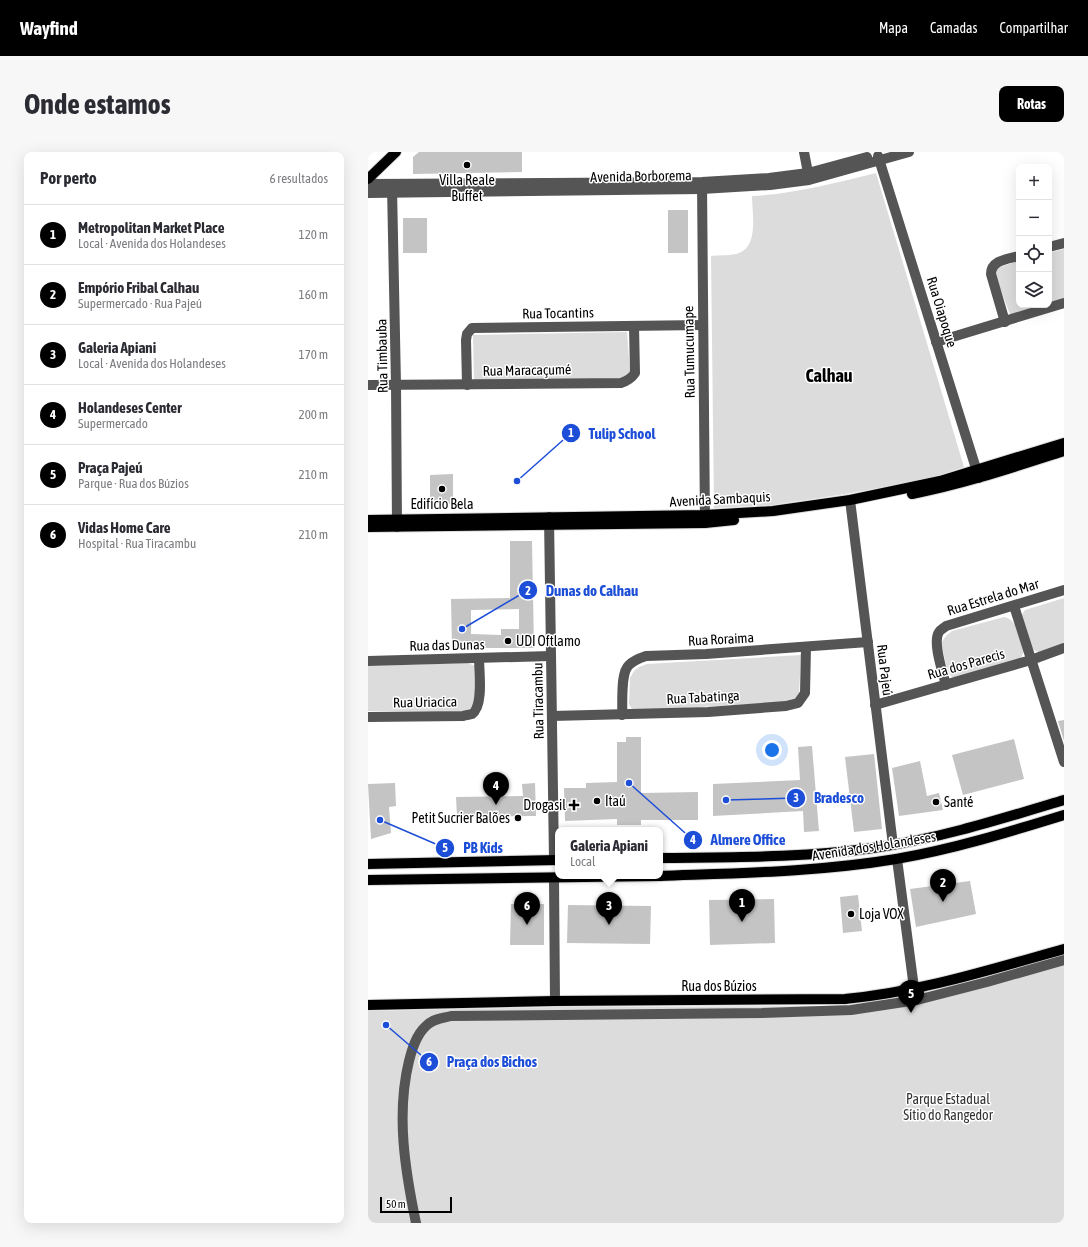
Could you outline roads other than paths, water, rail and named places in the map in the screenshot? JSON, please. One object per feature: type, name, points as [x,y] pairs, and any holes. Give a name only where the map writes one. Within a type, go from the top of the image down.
[{"type":"main road","points":[[368,179],[396,152]]},
{"type":"main road","name":"Avenida Sambaquis","points":[[368,520],[397,523],[771,518],[850,503],[944,488],[1064,443]]},
{"type":"main road","name":"Avenida Sambaquis","points":[[977,475],[1064,451]]},
{"type":"main road","name":"Avenida Sambaquis","points":[[368,527],[397,523]]},
{"type":"main road","name":"Avenida dos Holandeses","points":[[663,858],[756,857],[816,854],[873,848],[893,845],[975,826],[1064,800]]},
{"type":"main road","name":"Avenida dos Holandeses","points":[[663,876],[812,870],[897,859],[949,848],[1064,815]]},
{"type":"main road","points":[[368,864],[555,860]]},
{"type":"main road","points":[[368,880],[442,879],[441,870],[444,865],[490,865],[502,861]]},
{"type":"main road","name":"Avenida dos Holandeses","points":[[442,879],[520,878],[530,874],[555,875]]},
{"type":"main road","name":"Rua dos Búzios","points":[[368,1005],[555,1001],[839,999],[868,996],[914,988],[1064,949]]},
{"type":"street","points":[[804,152],[808,176]]},
{"type":"street","name":"Avenida Borborema","points":[[368,184],[392,188],[770,185],[881,156],[909,152]]},
{"type":"street","name":"Rua Oiapoque","points":[[881,156],[977,475]]},
{"type":"street","name":"Rua Tumucumape","points":[[702,185],[705,519]]},
{"type":"street","name":"Avenida Borborema","points":[[368,193],[392,188]]},
{"type":"street","name":"Rua Timbauba","points":[[392,188],[397,523]]},
{"type":"street","points":[[1052,246],[1064,243]]},
{"type":"street","points":[[1005,322],[991,270],[993,265],[997,262],[1016,257]]},
{"type":"street","points":[[936,342],[1064,303]]},
{"type":"street","name":"Rua Maracaçumé","points":[[368,385],[626,382],[635,373],[634,326]]},
{"type":"street","name":"Rua Tocantins","points":[[467,385],[466,340],[467,334],[472,328],[703,326]]},
{"type":"street","name":"Rua Pajeú","points":[[850,503],[893,845]]},
{"type":"street","name":"Rua Tiracambu","points":[[549,521],[555,827]]},
{"type":"street","name":"Rua Estrela do Mar","points":[[946,685],[936,638],[939,632],[946,626],[1064,590]]},
{"type":"street","points":[[1014,606],[1064,762]]},
{"type":"street","name":"Rua Roraima","points":[[622,715],[624,671],[629,664],[646,656],[706,654],[868,642]]},
{"type":"street","name":"Rua Tabatinga","points":[[552,716],[708,712],[786,706],[798,703],[806,686],[806,647]]},
{"type":"street","name":"Rua dos Parecis","points":[[875,705],[1031,660],[1064,648]]},
{"type":"street","name":"Rua das Dunas","points":[[368,661],[551,656]]},
{"type":"street","name":"Rua Uriacica","points":[[368,718],[463,716],[471,714],[476,710],[479,700],[479,658]]},
{"type":"street","points":[[897,859],[914,988]]},
{"type":"street","points":[[555,1001],[556,879]]},
{"type":"street","points":[[416,1223],[404,1149],[403,1106],[406,1072],[412,1048],[417,1036],[426,1025],[437,1019],[451,1016],[762,1013],[851,1010],[916,1000],[1064,960]]},
{"type":"place","name":"Villa Reale Buffet","points":[[467,165]]},
{"type":"place","name":"Tulip School","points":[[517,481]]},
{"type":"place","name":"Edifício Bela","points":[[442,489]]},
{"type":"place","name":"Dunas do Calhau","points":[[462,629]]},
{"type":"place","name":"UDI Oftlamo","points":[[508,641]]},
{"type":"place","name":"Almere Office","points":[[629,783]]},
{"type":"place","name":"Bradesco","points":[[726,800]]},
{"type":"place","name":"Itaú","points":[[597,801]]},
{"type":"place","name":"Santé","points":[[936,802]]},
{"type":"place","name":"Holandeses Center","points":[[496,805]]},
{"type":"place","name":"Drogasil","points":[[574,805]]},
{"type":"place","name":"Petit Sucrier Balões","points":[[518,818]]},
{"type":"place","name":"PB Kids","points":[[380,820]]},
{"type":"place","name":"Empório Fribal Calhau","points":[[943,902]]},
{"type":"place","name":"Loja VOX","points":[[851,914]]},
{"type":"place","name":"Metropolitan Market Place","points":[[742,922]]},
{"type":"place","name":"Vidas Home Care","points":[[527,925]]},
{"type":"place","name":"Galeria Apiani","points":[[609,925]]},
{"type":"place","name":"Praça Pajeú","points":[[911,1013]]},
{"type":"place","name":"Praça dos Bichos","points":[[386,1025]]},
{"type":"district","name":"Calhau","points":[[829,376]]},
{"type":"park label","name":"Parque Estadual Sítio do Rangedor","points":[[948,1108]]}]
